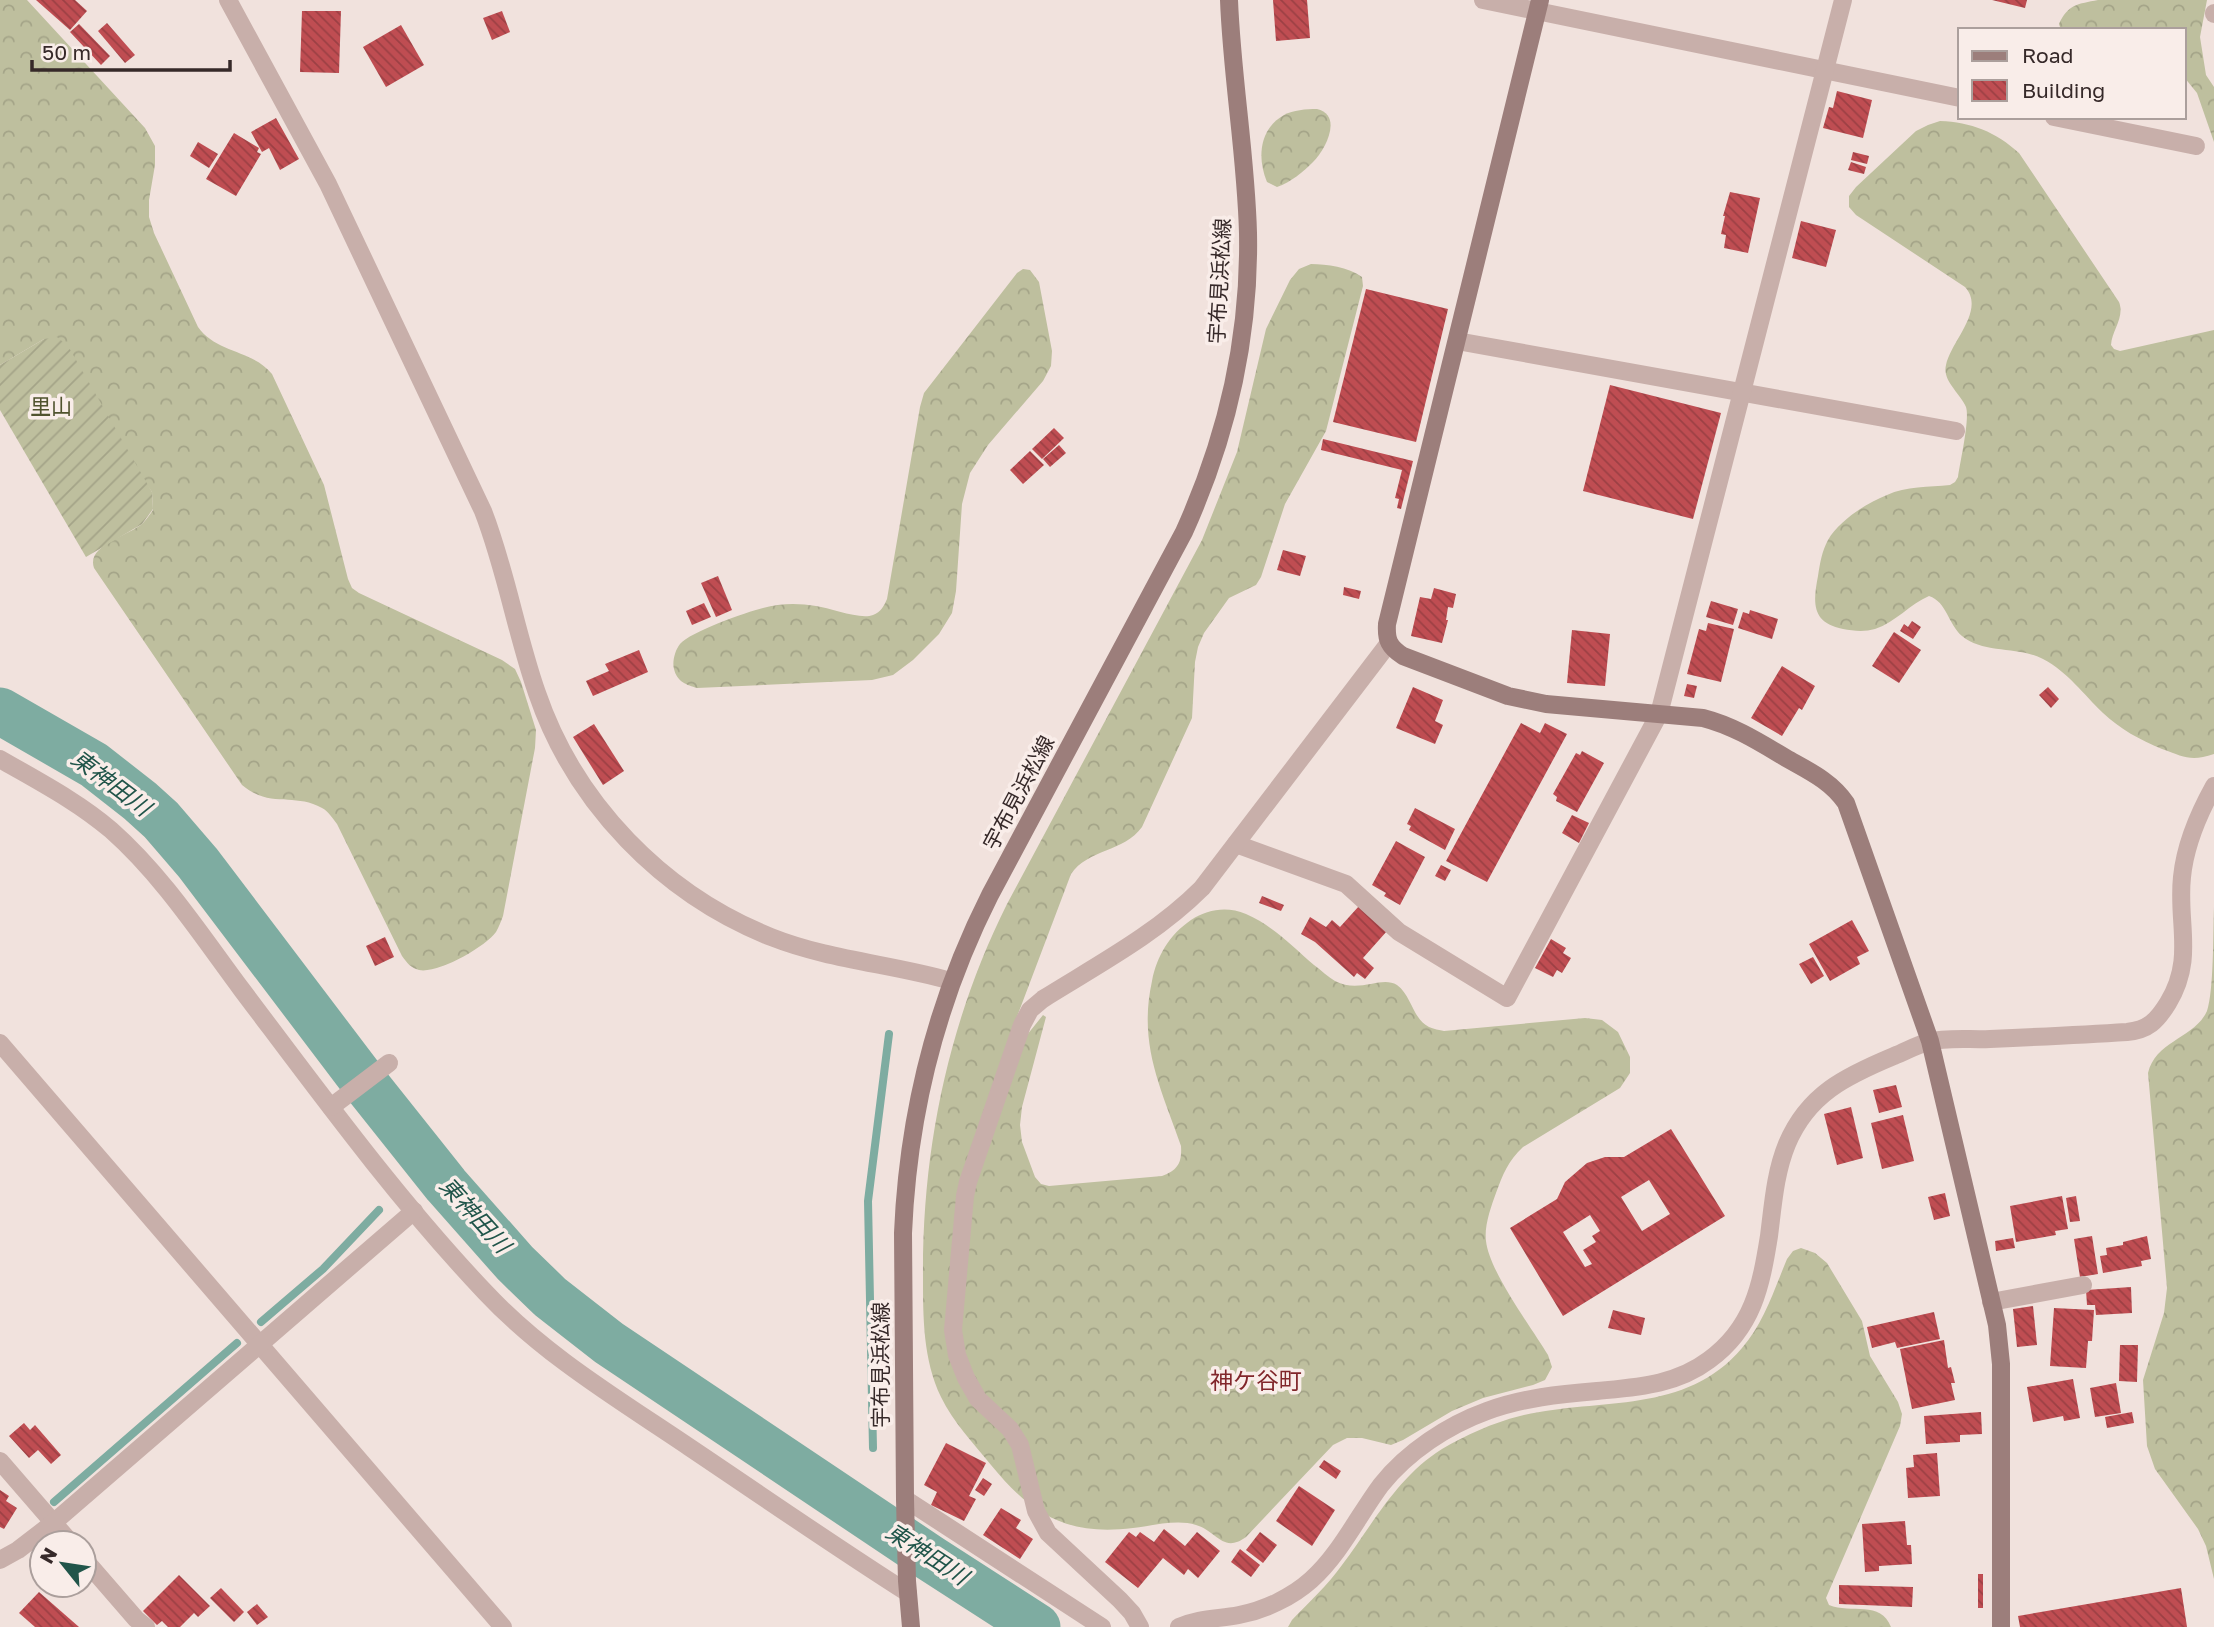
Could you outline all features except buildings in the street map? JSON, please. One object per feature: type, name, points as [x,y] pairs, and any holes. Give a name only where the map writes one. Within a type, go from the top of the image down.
[{"type":"street","points":[[228,0],[328,184],[483,511],[499,555],[537,693],[550,726],[584,787],[628,842],[653,866],[700,901],[741,924],[806,949],[951,981]]},
{"type":"street","name":"宇布見浜松線","points":[[911,1627],[905,1502],[904,1200],[928,1060],[951,981],[990,895],[1184,532],[1208,475],[1223,426],[1239,356],[1248,264],[1246,202],[1230,0]]},
{"type":"street","points":[[1483,0],[1539,6],[1958,98]]},
{"type":"street","points":[[1236,844],[1346,884],[1399,932],[1507,998],[1659,714],[1843,0]]},
{"type":"street","points":[[1539,6],[1386,637],[1392,649],[1404,656],[1508,696],[1546,704],[1703,719],[1741,731],[1829,783],[1839,792],[1852,814],[1930,1041],[1997,1325],[2001,1364],[2001,1627]]},
{"type":"street","points":[[2064,119],[2196,146]]},
{"type":"street","points":[[1457,341],[1956,431]]},
{"type":"street","points":[[1140,1627],[1120,1600],[1048,1533],[1036,1511],[1020,1445],[1010,1429],[978,1399],[957,1355],[953,1330],[965,1196],[972,1168],[1022,1025],[1030,1010],[1043,999],[1151,933],[1178,912],[1202,888],[1389,643]]},
{"type":"street","points":[[0,759],[93,815],[132,850],[166,889],[414,1211],[484,1292],[523,1328],[564,1362],[907,1587]]},
{"type":"street","points":[[1179,1627],[1201,1619],[1238,1615],[1253,1619],[1264,1608],[1289,1596],[1311,1580],[1329,1560],[1383,1483],[1414,1453],[1458,1424],[1487,1411],[1518,1402],[1656,1385],[1684,1376],[1709,1360],[1731,1340],[1748,1316],[1760,1289],[1780,1164],[1788,1142],[1799,1121],[1814,1103],[1851,1074],[1930,1041],[2141,1031],[2154,1024],[2173,995],[2181,976],[2184,956],[2181,892],[2184,863],[2192,836],[2214,786]]},
{"type":"street","points":[[0,1043],[503,1627]]},
{"type":"street","points":[[334,1105],[389,1063]]},
{"type":"street","points":[[0,1560],[54,1523],[414,1211]]},
{"type":"street","points":[[1991,1302],[2083,1285]]},
{"type":"street","points":[[0,1461],[59,1529]]},
{"type":"street","points":[[905,1502],[1102,1627]]},
{"type":"street","points":[[98,1575],[146,1627]]},
{"type":"green space","points":[[0,0],[27,0],[145,128],[155,146],[149,200],[149,217],[154,233],[198,327],[214,342],[255,360],[272,374],[324,485],[352,588],[502,660],[515,669],[536,730],[535,748],[503,916],[496,932],[490,938],[472,952],[449,964],[419,970],[406,961],[337,824],[326,811],[312,803],[263,796],[242,785],[94,568],[93,560],[102,547],[137,528],[147,518],[153,510],[152,492],[44,339],[0,365]]},
{"type":"green space","points":[[2098,0],[2207,0],[2200,37],[2206,75],[2214,87],[2214,142],[2197,93],[2186,79],[2186,28],[2060,28],[2062,17],[2079,4]]},
{"type":"green space","points":[[1317,109],[1325,112],[1331,125],[1327,141],[1318,156],[1287,182],[1277,187],[1267,182],[1261,154],[1269,128],[1288,113]]},
{"type":"green space","points":[[1940,121],[1962,123],[1982,129],[2019,153],[2119,302],[2120,313],[2111,345],[2114,349],[2120,351],[2214,330],[2214,754],[2188,758],[2138,738],[2110,719],[2052,664],[2023,652],[1980,645],[1962,636],[1940,603],[1929,596],[1890,622],[1867,631],[1833,626],[1825,622],[1817,610],[1815,594],[1824,548],[1839,526],[1870,503],[1894,492],[1950,485],[1958,477],[1967,413],[1945,371],[1949,356],[1970,315],[1970,296],[1965,287],[1856,215],[1849,207],[1849,196],[1856,187],[1916,131]]},
{"type":"green space","points":[[1311,264],[1344,268],[1362,277],[1363,286],[1326,431],[1285,504],[1261,577],[1256,585],[1229,598],[1204,633],[1195,662],[1192,718],[1142,827],[1126,841],[1087,860],[1071,874],[1015,1022],[1027,1035],[1043,1015],[1046,1017],[1022,1107],[1020,1125],[1022,1142],[1035,1177],[1041,1184],[1049,1186],[1162,1176],[1178,1165],[1181,1146],[1154,1066],[1148,1026],[1148,1004],[1157,963],[1170,939],[1197,916],[1211,911],[1232,910],[1265,924],[1335,981],[1353,986],[1384,982],[1397,985],[1423,1023],[1432,1028],[1444,1031],[1585,1018],[1602,1020],[1618,1032],[1630,1057],[1630,1073],[1620,1088],[1518,1152],[1504,1174],[1488,1217],[1486,1241],[1495,1268],[1548,1355],[1552,1367],[1545,1380],[1483,1398],[1452,1411],[1391,1445],[1362,1438],[1347,1438],[1333,1445],[1246,1537],[1238,1542],[1220,1540],[1203,1528],[1189,1523],[1110,1530],[1089,1529],[1053,1518],[1021,1497],[958,1424],[935,1383],[925,1338],[923,1292],[924,1229],[934,1133],[955,1039],[987,948],[1007,904],[1202,540],[1237,452],[1266,329],[1290,280],[1299,269]]},
{"type":"green space","points":[[1023,269],[1030,270],[1039,282],[1052,351],[1051,366],[1043,381],[988,445],[970,473],[962,504],[952,613],[939,634],[913,660],[893,675],[872,680],[697,688],[680,680],[673,663],[680,644],[706,628],[732,618],[783,604],[810,605],[861,616],[873,615],[882,608],[887,599],[924,393],[1017,273]]},
{"type":"green space","name":"里山","points":[[57,337],[68,346],[152,492],[153,509],[142,524],[86,557],[0,410],[0,365],[44,339]]},
{"type":"green space","points":[[2214,907],[2214,1579],[2206,1546],[2198,1529],[2155,1469],[2147,1446],[2143,1380],[2164,1313],[2167,1288],[2148,1073],[2159,1053],[2193,1028],[2207,1011],[2212,975]]},
{"type":"green space","points":[[1801,1248],[1815,1253],[1827,1263],[1862,1321],[1870,1356],[1898,1402],[1902,1414],[1900,1426],[1826,1598],[1829,1605],[1880,1613],[1891,1627],[1288,1627],[1337,1572],[1399,1487],[1426,1460],[1460,1439],[1520,1416],[1638,1400],[1694,1385],[1719,1370],[1750,1338],[1768,1306],[1787,1259],[1793,1251]]},
{"type":"waterway","name":"東神田川","points":[[0,711],[94,765],[161,820],[198,863],[364,1082],[446,1185],[515,1263],[550,1297],[609,1343],[1037,1627]]},
{"type":"waterway","points":[[873,1448],[868,1201],[889,1034]]},
{"type":"waterway","points":[[261,1322],[323,1269],[379,1210]]},
{"type":"waterway","points":[[54,1502],[237,1343]]},
{"type":"waterway","points":[[840,1498],[849,1485]]},
{"type":"district","name":"神ケ谷町","points":[[1256,1381]]}]
